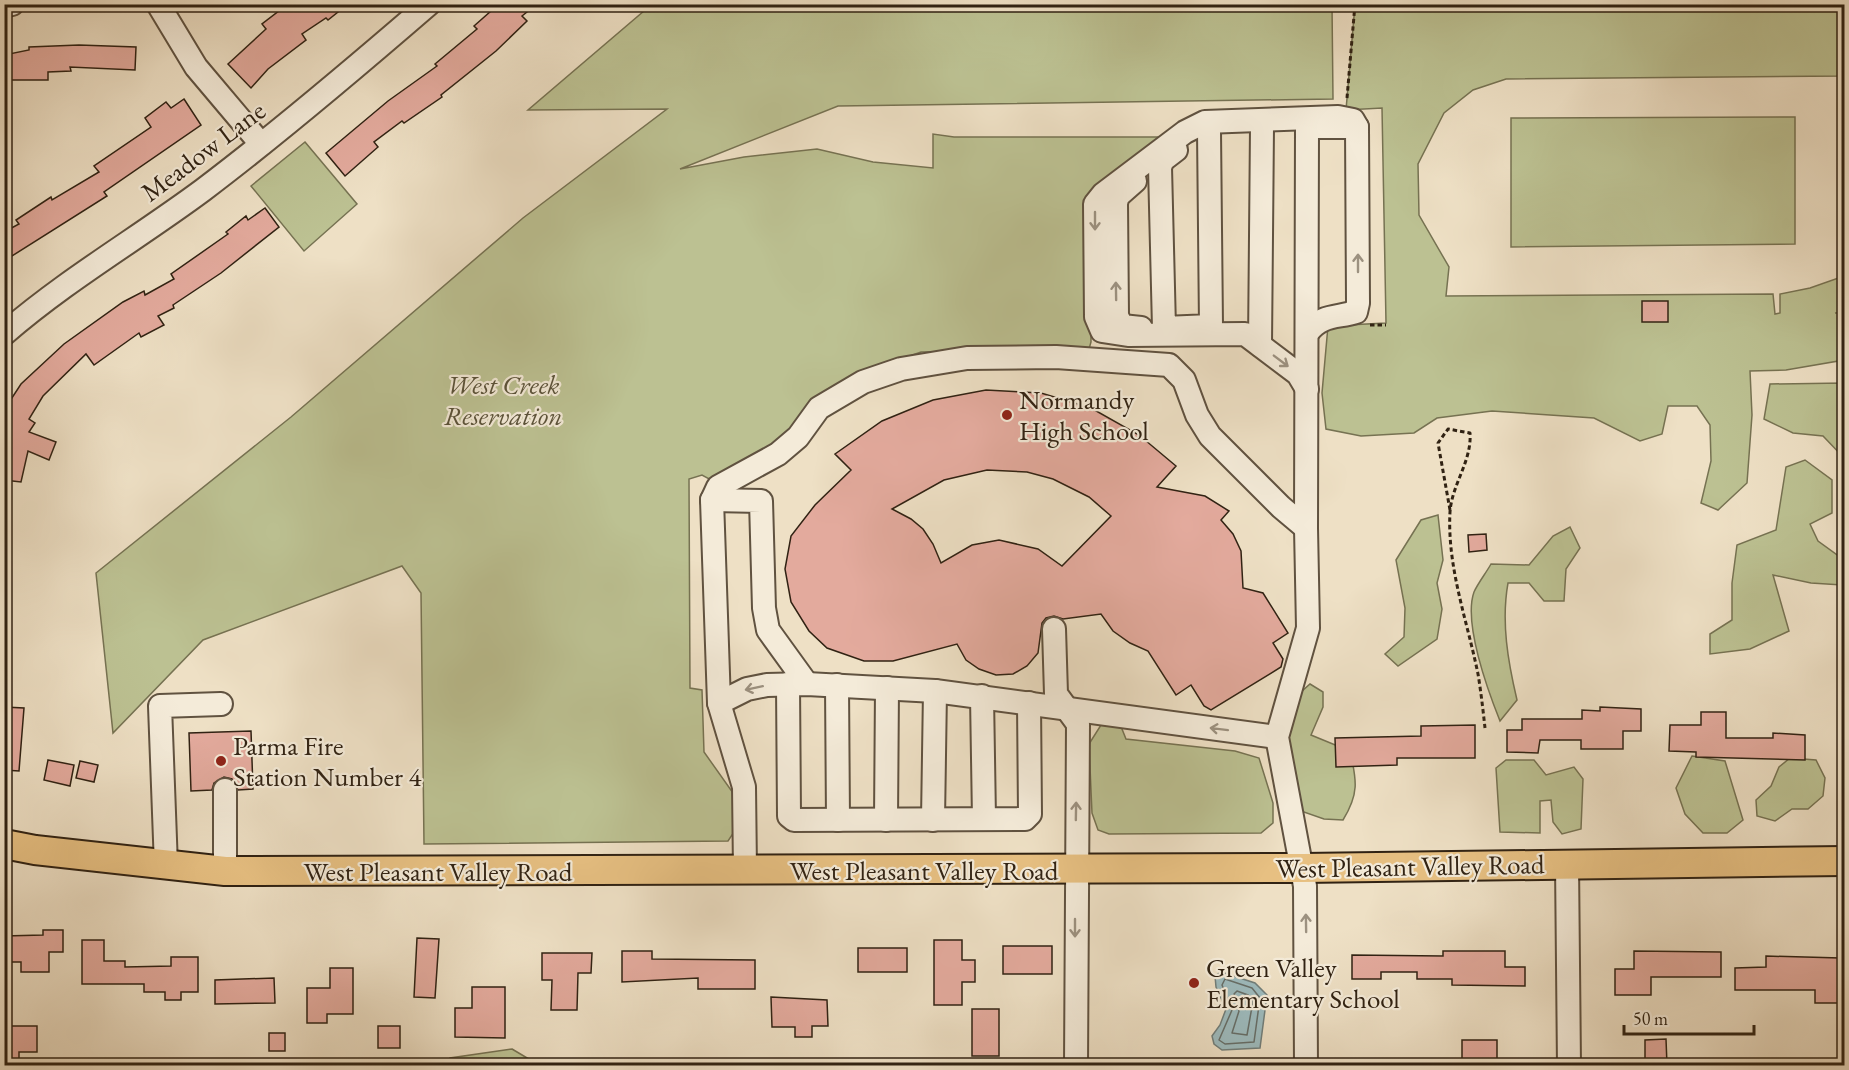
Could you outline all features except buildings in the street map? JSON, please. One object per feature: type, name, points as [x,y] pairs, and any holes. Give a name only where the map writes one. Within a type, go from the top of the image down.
[{"type":"main road","name":"West Pleasant Valley Road","points":[[4,844],[34,850],[225,871],[1303,868],[1845,861]]},
{"type":"street","points":[[4,6],[12,4]]},
{"type":"street","points":[[158,4],[196,67],[261,144]]},
{"type":"street","name":"Meadow Lane","points":[[4,334],[44,300],[202,191],[429,4]]},
{"type":"street","points":[[1307,389],[1298,374],[1245,334],[1128,335],[1102,331],[1096,317],[1095,204],[1103,194],[1185,132],[1205,122],[1350,123]]},
{"type":"street","points":[[1209,131],[1210,326],[1126,328],[1118,322],[1116,203],[1128,187],[1187,142],[1209,131],[1225,127],[1307,127],[1350,123]]},
{"type":"street","points":[[1308,332],[1314,325],[1331,315],[1355,320],[1358,303],[1350,123]]},
{"type":"street","points":[[1260,345],[1262,127]]},
{"type":"street","points":[[1306,1065],[1303,868],[1277,737],[1308,628],[1306,528],[1307,127]]},
{"type":"street","points":[[1163,160],[1160,167],[1164,328]]},
{"type":"street","points":[[745,870],[744,787],[718,702],[712,500],[718,487],[778,454],[798,436],[819,408],[862,382],[901,369],[967,358],[1056,357],[1169,365],[1184,380],[1197,415],[1210,436],[1281,507],[1306,528]]},
{"type":"street","points":[[712,500],[761,501],[764,608],[768,630],[798,684],[789,816],[795,820],[1025,819],[1029,814],[1029,703]]},
{"type":"street","points":[[1054,629],[1056,694],[1078,724],[1075,869],[1076,1065]]},
{"type":"street","points":[[718,702],[747,689],[798,684],[935,691],[1277,737]]},
{"type":"street","points":[[837,685],[838,820]]},
{"type":"street","points":[[886,820],[887,688]]},
{"type":"street","points":[[933,820],[935,691]]},
{"type":"street","points":[[982,696],[984,819]]},
{"type":"street","points":[[166,866],[160,706],[221,704]]},
{"type":"street","points":[[225,790],[225,871]]},
{"type":"street","points":[[1567,863],[1569,1065]]},
{"type":"path","points":[[1350,123],[1355,4]]},
{"type":"path","points":[[1355,320],[1386,325]]},
{"type":"path","points":[[1450,510],[1461,470],[1471,450],[1470,433],[1448,429],[1438,443],[1450,510],[1460,602],[1478,674],[1485,728]]},
{"type":"green space","name":"West Creek Reservation","points":[[651,5],[1332,5],[1333,99],[838,106],[680,169],[744,157],[817,149],[873,162],[933,168],[933,134],[954,137],[1169,137],[1090,194],[1091,342],[1089,349],[921,352],[870,370],[768,454],[711,480],[702,475],[689,479],[690,688],[702,690],[704,752],[738,800],[738,826],[728,841],[424,844],[421,593],[402,566],[203,640],[113,733],[96,573],[291,417],[523,218],[667,109],[528,110]]},
{"type":"green space","points":[[1355,5],[1844,5],[1844,76],[1506,79],[1473,90],[1444,113],[1418,164],[1419,215],[1449,267],[1446,296],[1773,294],[1775,314],[1780,313],[1780,294],[1810,288],[1844,276],[1844,312],[1835,313],[1844,313],[1844,360],[1786,370],[1750,371],[1752,415],[1747,483],[1718,510],[1701,503],[1711,461],[1710,425],[1697,406],[1668,406],[1662,434],[1640,441],[1594,418],[1492,411],[1437,418],[1414,433],[1361,436],[1326,429],[1322,393],[1328,326],[1386,323],[1382,108],[1346,110]]},
{"type":"green space","points":[[1795,117],[1795,244],[1511,247],[1511,118]]},
{"type":"green space","points":[[305,142],[357,204],[304,251],[251,186]]},
{"type":"green space","points":[[1844,383],[1842,412],[1844,414],[1844,458],[1823,436],[1793,433],[1764,419],[1770,384]]},
{"type":"green space","points":[[1805,460],[1832,480],[1832,513],[1810,524],[1818,541],[1844,560],[1842,585],[1811,583],[1773,575],[1789,631],[1750,649],[1710,654],[1710,634],[1732,620],[1732,583],[1737,545],[1776,530],[1786,467]]},
{"type":"green space","points":[[1438,515],[1443,560],[1437,583],[1442,609],[1437,639],[1398,666],[1385,654],[1404,637],[1405,608],[1396,560],[1421,520]]},
{"type":"green space","points":[[1570,527],[1580,548],[1566,569],[1564,601],[1544,601],[1529,583],[1508,583],[1505,612],[1506,642],[1517,700],[1500,721],[1489,693],[1474,639],[1471,605],[1474,592],[1491,564],[1529,565],[1553,536]]},
{"type":"green space","points":[[1310,684],[1323,692],[1323,707],[1311,735],[1350,751],[1355,787],[1352,802],[1343,820],[1324,819],[1298,810],[1286,735],[1291,701]]},
{"type":"green space","points":[[1120,724],[1126,739],[1235,751],[1259,758],[1273,803],[1273,823],[1261,833],[1109,834],[1098,830],[1092,813],[1089,744],[1101,725]]},
{"type":"green space","points":[[1692,756],[1725,761],[1743,820],[1727,833],[1703,833],[1685,814],[1676,788]]},
{"type":"green space","points":[[1790,758],[1816,760],[1825,778],[1823,796],[1808,809],[1792,809],[1775,821],[1757,816],[1756,800],[1771,786],[1779,767]]},
{"type":"green space","points":[[1506,760],[1534,760],[1546,775],[1574,767],[1583,779],[1581,829],[1562,834],[1553,822],[1551,800],[1540,801],[1540,833],[1500,832],[1496,768]]},
{"type":"green space","points":[[512,1049],[539,1065],[449,1065],[450,1058]]},
{"type":"water","points":[[1221,972],[1255,983],[1267,995],[1260,1048],[1222,1050],[1214,1044],[1212,1036],[1220,1025],[1226,1009],[1216,987],[1215,976]]},
{"type":"place","name":"Normandy High School","points":[[1007,415]]},
{"type":"place","name":"Parma Fire Station Number 4","points":[[221,761]]},
{"type":"place","name":"Green Valley Elementary School","points":[[1194,983]]}]
